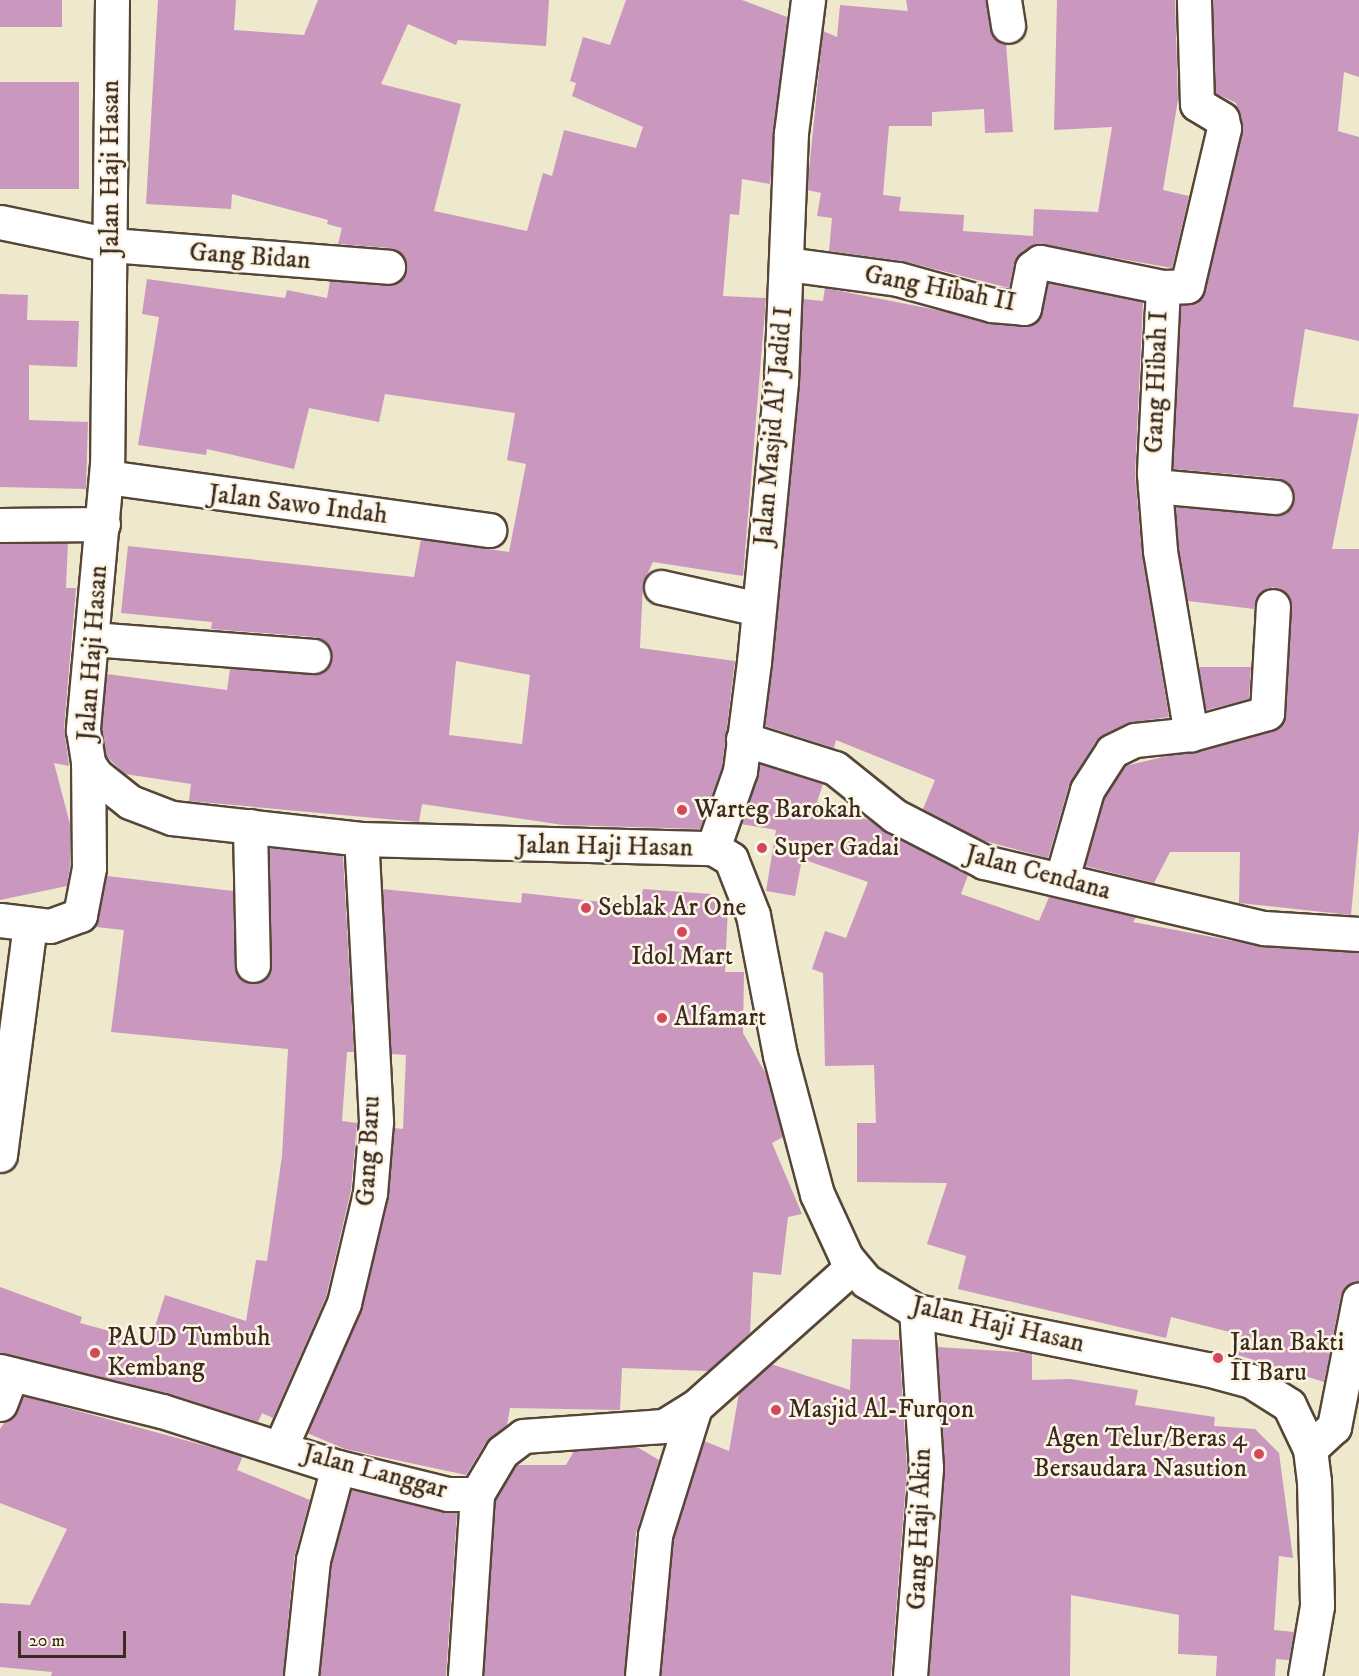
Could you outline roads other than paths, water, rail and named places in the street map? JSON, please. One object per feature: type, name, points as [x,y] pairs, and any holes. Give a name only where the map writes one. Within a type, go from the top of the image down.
[{"type":"street","name":"Jalan Haji Hasan","points":[[112,0],[107,477],[83,730],[88,763],[112,789],[147,811],[361,839],[713,848],[731,859],[747,896],[810,1170],[852,1268],[875,1290],[916,1311],[1251,1381],[1289,1405],[1310,1449],[1317,1606],[1305,1676]]},
{"type":"street","name":"Jalan Masjid Al' Jadid I","points":[[713,848],[740,771],[759,609],[787,264],[791,133],[808,0]]},
{"type":"street","name":"Gang Hibah I","points":[[1191,734],[1155,486],[1153,420],[1163,287],[1182,288],[1188,282],[1224,128],[1222,119],[1197,104],[1194,0]]},
{"type":"street","name":"Gang Bidan","points":[[0,222],[111,245],[388,267]]},
{"type":"street","name":"Gang Hibah II","points":[[787,264],[898,279],[992,305],[1024,308],[1032,268],[1040,262],[1163,287]]},
{"type":"street","name":"Jalan Sawo Indah","points":[[107,477],[489,530]]},
{"type":"street","points":[[1155,486],[1275,497]]},
{"type":"street","points":[[0,525],[103,524]]},
{"type":"street","points":[[661,587],[759,609]]},
{"type":"street","points":[[1062,878],[1087,790],[1112,751],[1135,740],[1191,734],[1267,713],[1273,606]]},
{"type":"street","points":[[92,639],[313,656]]},
{"type":"street","name":"Jalan Cendana","points":[[743,739],[835,768],[895,816],[950,848],[1013,870],[1062,878],[1264,928],[1359,934]]},
{"type":"street","points":[[0,1155],[15,922],[64,925],[84,906],[88,763]]},
{"type":"street","points":[[250,826],[253,965]]},
{"type":"street","name":"Gang Baru","points":[[281,1446],[344,1303],[370,1193],[376,1121],[361,839]]},
{"type":"street","name":"Jalan Langgar","points":[[4,1383],[281,1446],[338,1467],[448,1494],[477,1494],[502,1452],[523,1436],[664,1425],[695,1407],[852,1268]]},
{"type":"street","points":[[1310,1449],[1346,1430],[1359,1299]]},
{"type":"street","name":"Gang Haji Akin","points":[[910,1676],[926,1468],[916,1311]]},
{"type":"street","points":[[642,1676],[655,1535],[695,1407]]},
{"type":"street","points":[[301,1676],[314,1560],[338,1467]]},
{"type":"street","points":[[465,1676],[477,1494]]},
{"type":"place","name":"Warteg Barokah","points":[[682,810]]},
{"type":"place","name":"Super Gadai","points":[[762,848]]},
{"type":"place","name":"Seblak Ar One","points":[[586,908]]},
{"type":"place","name":"Idol Mart","points":[[682,932]]},
{"type":"place","name":"Alfamart","points":[[662,1018]]},
{"type":"place","name":"PAUD Tumbuh Kembang","points":[[95,1353]]},
{"type":"place","name":"Jalan Bakti II Baru","points":[[1218,1358]]},
{"type":"place","name":"Masjid Al-Furqon","points":[[776,1410]]},
{"type":"place","name":"Agen Telur/Beras 4 Bersaudara Nasution","points":[[1259,1454]]}]
